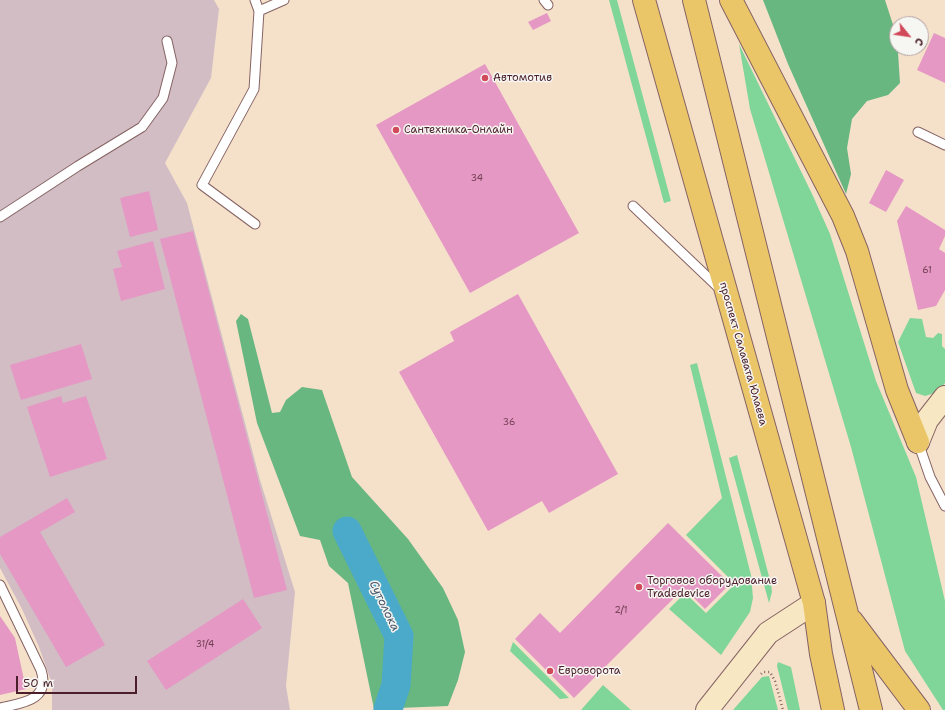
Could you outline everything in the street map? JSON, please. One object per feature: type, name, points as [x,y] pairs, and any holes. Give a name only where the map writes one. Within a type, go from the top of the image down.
[{"type":"main road","name":"проспект Салавата Юлаева","points":[[644,0],[725,294],[814,603],[821,654],[833,710]]},
{"type":"main road","points":[[694,0],[871,710]]},
{"type":"main road","points":[[731,0],[842,216],[857,251],[897,390],[918,442]]},
{"type":"main road","points":[[897,390],[909,402],[924,408],[943,400]]},
{"type":"main road","points":[[918,442],[927,420],[943,400]]},
{"type":"main road","points":[[707,710],[768,633],[814,603]]},
{"type":"main road","points":[[846,614],[919,710]]},
{"type":"main road","points":[[821,654],[821,710]]},
{"type":"lane","points":[[255,0],[259,11],[254,89],[202,185],[255,224]]},
{"type":"lane","points":[[259,11],[284,0]]},
{"type":"lane","points":[[0,217],[78,166],[142,127],[163,98],[172,63],[167,41]]},
{"type":"lane","points":[[918,132],[945,145]]},
{"type":"lane","points":[[633,206],[725,294]]},
{"type":"lane","points":[[918,442],[930,477],[945,506]]},
{"type":"lane","points":[[0,585],[41,670],[43,682],[40,692],[32,700],[0,708]]},
{"type":"path","points":[[758,677],[763,672],[770,672],[775,681],[783,710]]},
{"type":"shaded area","points":[[0,0],[214,0],[219,9],[211,78],[165,163],[187,203],[260,480],[295,592],[286,686],[290,710],[52,710],[52,684],[39,647],[22,609],[0,568]]},
{"type":"green space","points":[[609,0],[617,0],[671,201],[664,203]]},
{"type":"green space","points":[[763,0],[885,0],[890,16],[889,56],[898,56],[900,83],[888,95],[867,101],[852,119],[847,148],[851,174],[846,194],[788,64]]},
{"type":"green space","points":[[739,44],[830,234],[876,381],[916,477],[945,601],[945,710],[943,710],[905,651],[851,447],[750,109]]},
{"type":"green space","points":[[241,314],[248,319],[272,413],[280,412],[286,400],[302,387],[322,390],[352,477],[408,539],[443,588],[458,620],[465,652],[458,680],[448,706],[374,709],[348,583],[329,566],[320,540],[300,536],[257,423],[236,321]]},
{"type":"green space","points":[[910,318],[922,319],[926,337],[933,338],[938,333],[942,334],[942,346],[945,349],[945,383],[938,392],[925,396],[916,393],[898,342]]},
{"type":"green space","points":[[697,363],[751,575],[753,598],[750,612],[721,655],[669,609],[685,593],[706,613],[735,584],[686,535],[722,498],[690,365]]},
{"type":"green space","points":[[737,455],[771,584],[772,592],[769,603],[729,458]]},
{"type":"green space","points":[[513,642],[569,698],[560,699],[510,651]]},
{"type":"green space","points":[[778,662],[791,667],[800,710],[788,710],[777,666]]},
{"type":"green space","points":[[769,676],[778,710],[733,710],[762,677]]},
{"type":"green space","points":[[603,685],[631,710],[581,710]]},
{"type":"building","points":[[547,13],[551,21],[533,30],[528,22]]},
{"type":"building","points":[[934,33],[945,38],[945,83],[917,70],[923,56],[929,56],[929,44]]},
{"type":"building","points":[[485,64],[579,233],[470,293],[376,125]]},
{"type":"building","points":[[886,170],[904,180],[886,212],[869,203]]},
{"type":"building","points":[[149,191],[158,230],[130,237],[120,198]]},
{"type":"building","points":[[906,206],[945,230],[945,236],[939,249],[945,253],[945,290],[936,306],[918,310],[897,221]]},
{"type":"building","points":[[193,231],[287,590],[254,598],[160,239]]},
{"type":"building","points":[[153,241],[165,289],[121,301],[113,269],[122,267],[117,251]]},
{"type":"building","points":[[518,294],[618,474],[549,513],[542,501],[488,531],[399,372],[454,341],[450,332]]},
{"type":"building","points":[[81,344],[92,379],[21,400],[10,365]]},
{"type":"building","points":[[61,396],[63,403],[86,396],[107,459],[50,477],[27,407]]},
{"type":"building","points":[[67,498],[75,512],[40,532],[105,645],[66,667],[0,554],[0,537]]},
{"type":"building","points":[[668,523],[730,584],[705,609],[684,588],[574,698],[515,639],[540,613],[560,633]]},
{"type":"building","points":[[243,599],[262,628],[166,690],[147,661]]},
{"type":"building","points":[[0,616],[15,638],[26,689],[0,695]]},
{"type":"waterway","name":"Сутолока","points":[[347,531],[399,636],[396,685],[388,709]]},
{"type":"place","name":"Автомотив","points":[[485,78]]},
{"type":"place","name":"Сантехника-Онлайн","points":[[396,130]]},
{"type":"place","name":"Торговое оборудование Tradedevice","points":[[639,587]]},
{"type":"place","name":"Евроворота","points":[[550,671]]}]
